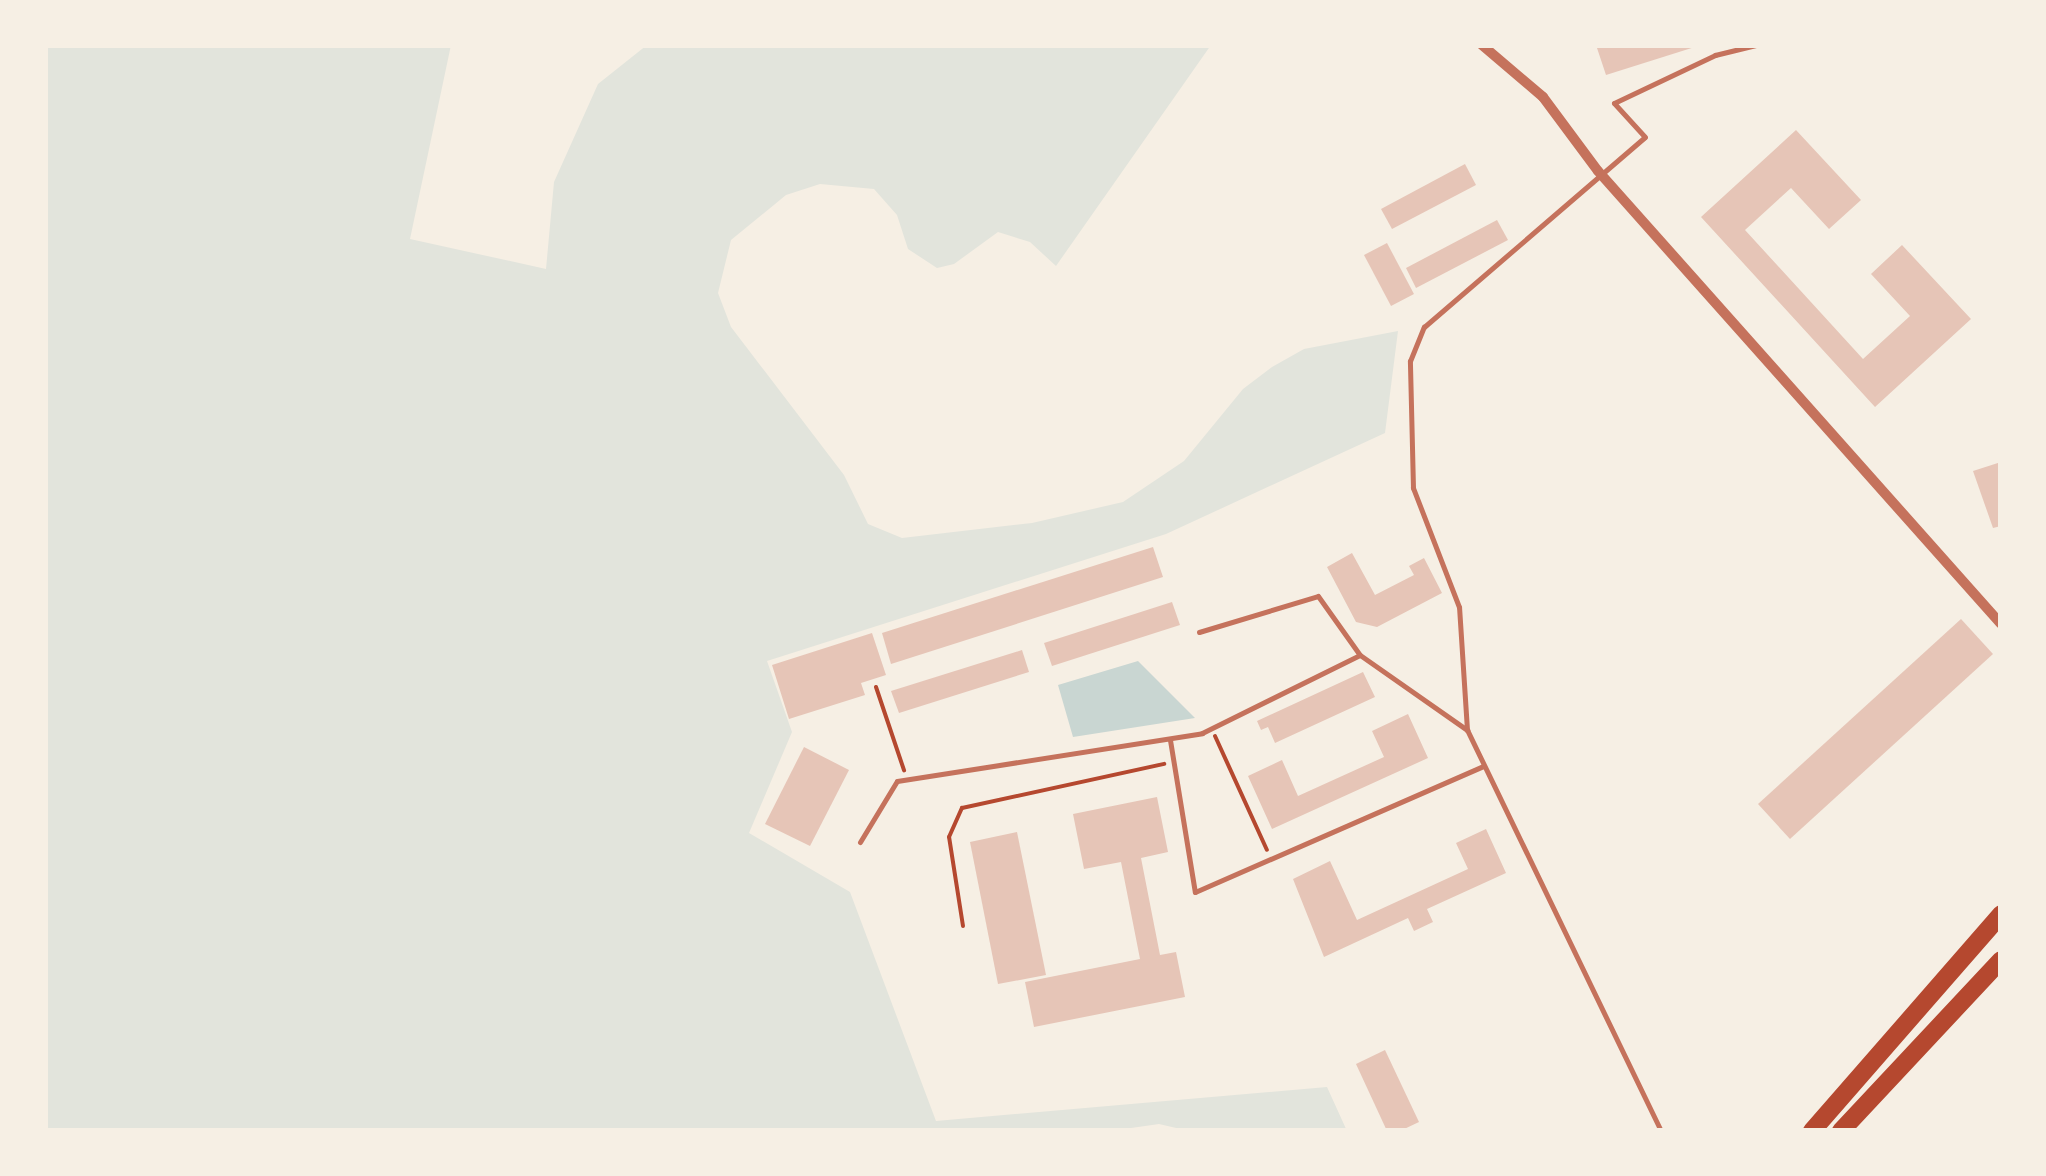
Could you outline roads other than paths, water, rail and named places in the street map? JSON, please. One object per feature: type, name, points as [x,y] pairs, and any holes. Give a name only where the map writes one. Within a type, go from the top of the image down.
[{"type":"highway","points":[[1812,1131],[2001,914]]},
{"type":"highway","points":[[1841,1131],[2001,960]]},
{"type":"street","points":[[1482,45],[1544,97],[1598,171],[2001,624]]},
{"type":"lane","points":[[1661,1131],[1467,730],[1459,607],[1413,488],[1411,352],[1424,327],[1645,137],[1614,102],[1715,55],[1756,45]]},
{"type":"lane","points":[[1200,632],[1318,596],[1360,655],[1467,730]]},
{"type":"lane","points":[[860,842],[898,782],[1170,740],[1212,728],[1360,655]]},
{"type":"lane","points":[[1170,740],[1195,892],[1484,766]]}]
